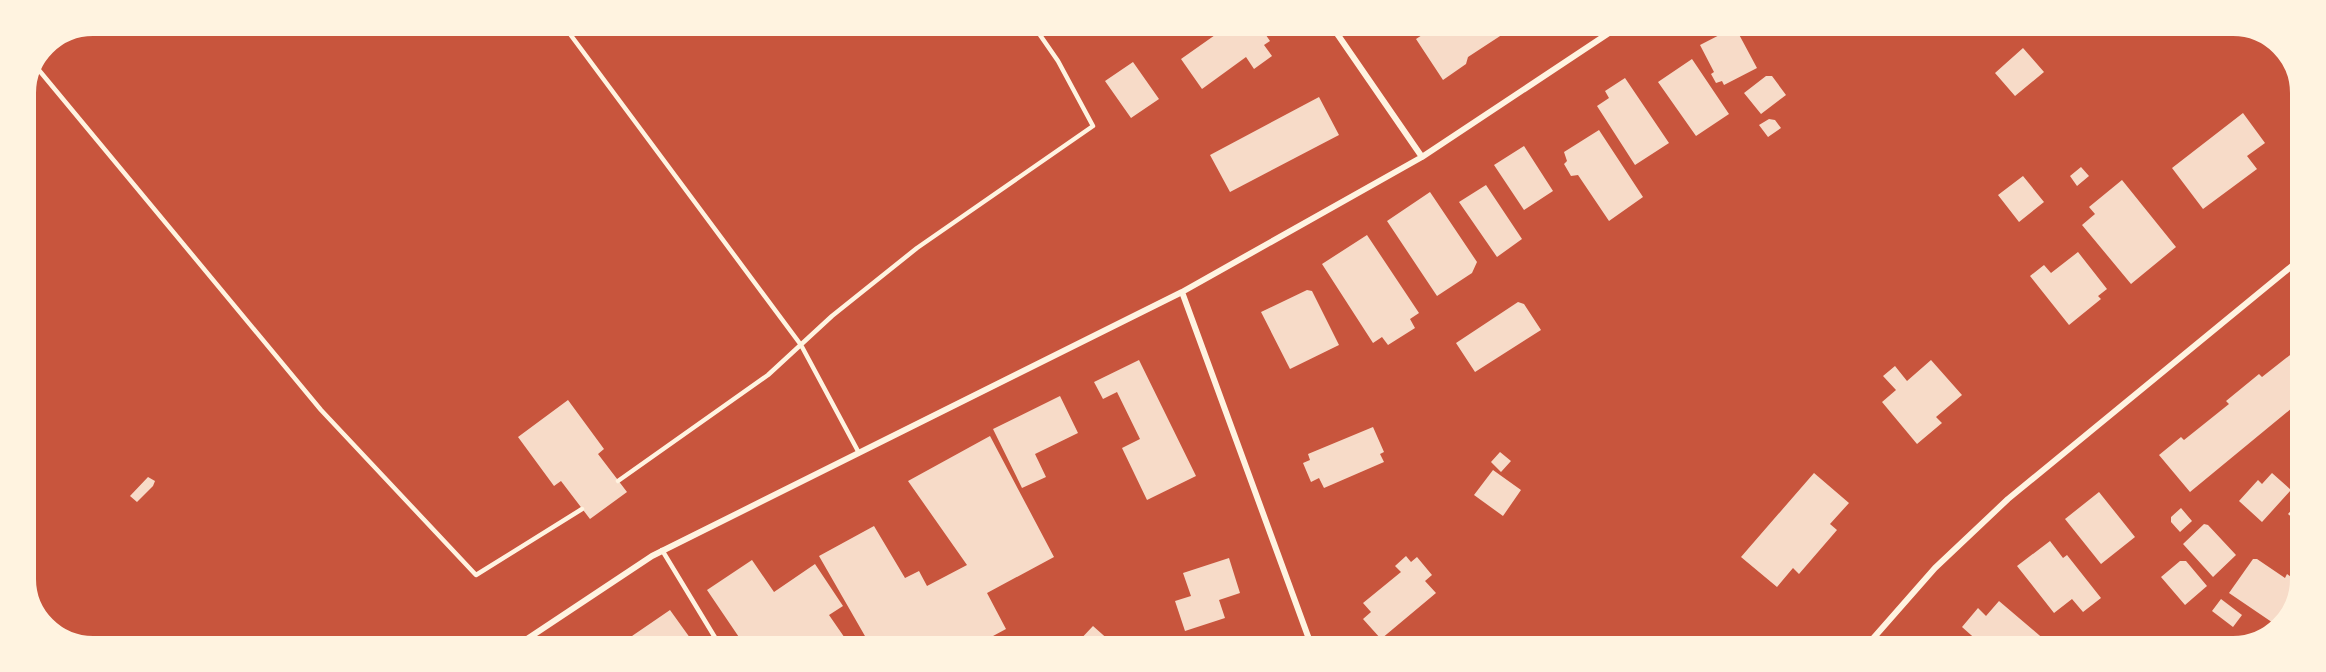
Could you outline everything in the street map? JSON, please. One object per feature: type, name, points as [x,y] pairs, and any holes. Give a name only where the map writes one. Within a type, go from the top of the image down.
[{"type":"street","points":[[1336,32],[1422,158]]},
{"type":"street","points":[[527,640],[662,550],[1182,292],[1422,158],[1611,32]]},
{"type":"street","points":[[1872,640],[1935,568],[2008,499],[2294,264]]},
{"type":"street","points":[[1182,292],[1309,640]]},
{"type":"lane","points":[[569,32],[801,345],[859,453]]},
{"type":"lane","points":[[618,481],[768,375],[917,248],[1093,126],[1058,61],[1038,32]]},
{"type":"lane","points":[[37,68],[321,410],[476,575],[582,509]]},
{"type":"lane","points":[[662,550],[717,640]]},
{"type":"building","points":[[1219,32],[1264,32],[1270,41],[1264,45],[1272,56],[1254,69],[1246,57],[1202,89],[1181,59]]},
{"type":"building","points":[[1427,32],[1506,32],[1468,57],[1466,64],[1443,80],[1416,39]]},
{"type":"building","points":[[1725,32],[1738,32],[1757,68],[1724,85],[1722,81],[1716,83],[1711,74],[1714,72],[1700,45]]},
{"type":"building","points":[[2023,48],[2044,72],[2015,96],[1995,73]]},
{"type":"building","points":[[1692,59],[1729,114],[1696,136],[1658,82]]},
{"type":"building","points":[[1133,62],[1159,99],[1131,118],[1105,81]]},
{"type":"building","points":[[1766,76],[1772,76],[1786,95],[1761,114],[1744,93]]},
{"type":"building","points":[[1625,78],[1669,143],[1635,165],[1597,106],[1609,98],[1605,91]]},
{"type":"building","points":[[1319,97],[1339,135],[1230,192],[1210,155]]},
{"type":"building","points":[[2243,113],[2265,143],[2247,156],[2257,169],[2203,209],[2172,168]]},
{"type":"building","points":[[1769,119],[1775,120],[1781,128],[1768,137],[1759,125]]},
{"type":"building","points":[[1599,130],[1643,197],[1609,221],[1578,175],[1571,176],[1564,164],[1567,161],[1564,152]]},
{"type":"building","points":[[1524,146],[1553,191],[1524,210],[1494,165]]},
{"type":"building","points":[[2081,167],[2089,176],[2077,186],[2070,176]]},
{"type":"building","points":[[2023,176],[2044,202],[2019,222],[1998,195]]},
{"type":"building","points":[[2122,180],[2176,247],[2131,284],[2082,225],[2095,214],[2089,207]]},
{"type":"building","points":[[1486,185],[1522,239],[1497,257],[1459,202]]},
{"type":"building","points":[[1430,192],[1477,262],[1472,273],[1437,296],[1387,221]]},
{"type":"building","points":[[1367,235],[1419,313],[1410,319],[1415,328],[1388,345],[1382,337],[1373,343],[1322,264]]},
{"type":"building","points":[[2078,252],[2107,289],[2098,296],[2101,299],[2069,325],[2030,276],[2044,265],[2051,273]]},
{"type":"building","points":[[1307,290],[1312,291],[1339,345],[1290,369],[1261,312]]},
{"type":"building","points":[[1518,302],[1524,304],[1541,330],[1475,372],[1456,343]]},
{"type":"building","points":[[2294,352],[2294,406],[2190,492],[2159,455],[2181,437],[2184,440],[2229,404],[2226,401],[2259,374],[2262,377]]},
{"type":"building","points":[[1139,360],[1196,476],[1147,500],[1122,448],[1140,439],[1117,392],[1103,399],[1094,382]]},
{"type":"building","points":[[1931,360],[1962,395],[1936,417],[1942,423],[1917,444],[1882,402],[1896,390],[1883,376],[1895,366],[1907,381]]},
{"type":"building","points":[[1060,396],[1078,433],[1035,454],[1046,477],[1022,488],[993,429]]},
{"type":"building","points":[[568,400],[604,449],[598,454],[627,492],[590,519],[561,481],[554,486],[518,437]]},
{"type":"building","points":[[1373,427],[1384,452],[1380,454],[1384,462],[1324,488],[1319,478],[1311,482],[1303,463],[1310,460],[1308,454]]},
{"type":"building","points":[[990,436],[1054,557],[987,593],[1006,629],[986,640],[867,640],[819,556],[874,526],[905,578],[919,571],[927,586],[967,565],[908,481]]},
{"type":"building","points":[[1500,452],[1511,461],[1501,472],[1491,462]]},
{"type":"building","points":[[1493,470],[1521,490],[1503,516],[1474,495]]},
{"type":"building","points":[[1814,473],[1849,503],[1830,524],[1837,530],[1799,574],[1793,568],[1777,587],[1741,557]]},
{"type":"building","points":[[2272,473],[2291,490],[2262,522],[2239,501],[2258,480],[2262,484]]},
{"type":"building","points":[[148,477],[155,481],[153,486],[137,502],[130,496]]},
{"type":"building","points":[[2099,492],[2135,537],[2101,564],[2065,519]]},
{"type":"building","points":[[2294,507],[2294,519],[2288,514]]},
{"type":"building","points":[[2181,508],[2192,521],[2180,532],[2171,522],[2171,517]]},
{"type":"building","points":[[2204,524],[2208,525],[2236,555],[2213,577],[2183,544]]},
{"type":"building","points":[[2050,541],[2063,558],[2067,555],[2101,598],[2083,612],[2072,599],[2054,613],[2017,566]]},
{"type":"building","points":[[1406,556],[1411,562],[1417,557],[1432,575],[1425,581],[1436,593],[1381,639],[1363,619],[1371,612],[1363,603],[1401,572],[1395,566]]},
{"type":"building","points":[[1229,558],[1240,593],[1219,600],[1225,618],[1185,631],[1175,601],[1191,596],[1183,573]]},
{"type":"building","points":[[2253,559],[2257,559],[2285,578],[2287,574],[2294,579],[2294,588],[2288,607],[2275,624],[2229,593]]},
{"type":"building","points":[[752,560],[774,592],[815,564],[843,606],[829,615],[846,640],[741,640],[707,590]]},
{"type":"building","points":[[2180,561],[2186,561],[2207,586],[2185,605],[2161,577]]},
{"type":"building","points":[[2221,599],[2242,615],[2233,627],[2212,611]]},
{"type":"building","points":[[1999,601],[2045,640],[1977,640],[1962,627],[1978,608],[1986,616]]},
{"type":"building","points":[[670,610],[692,640],[626,640]]},
{"type":"building","points":[[1093,626],[1109,640],[1080,640]]}]
